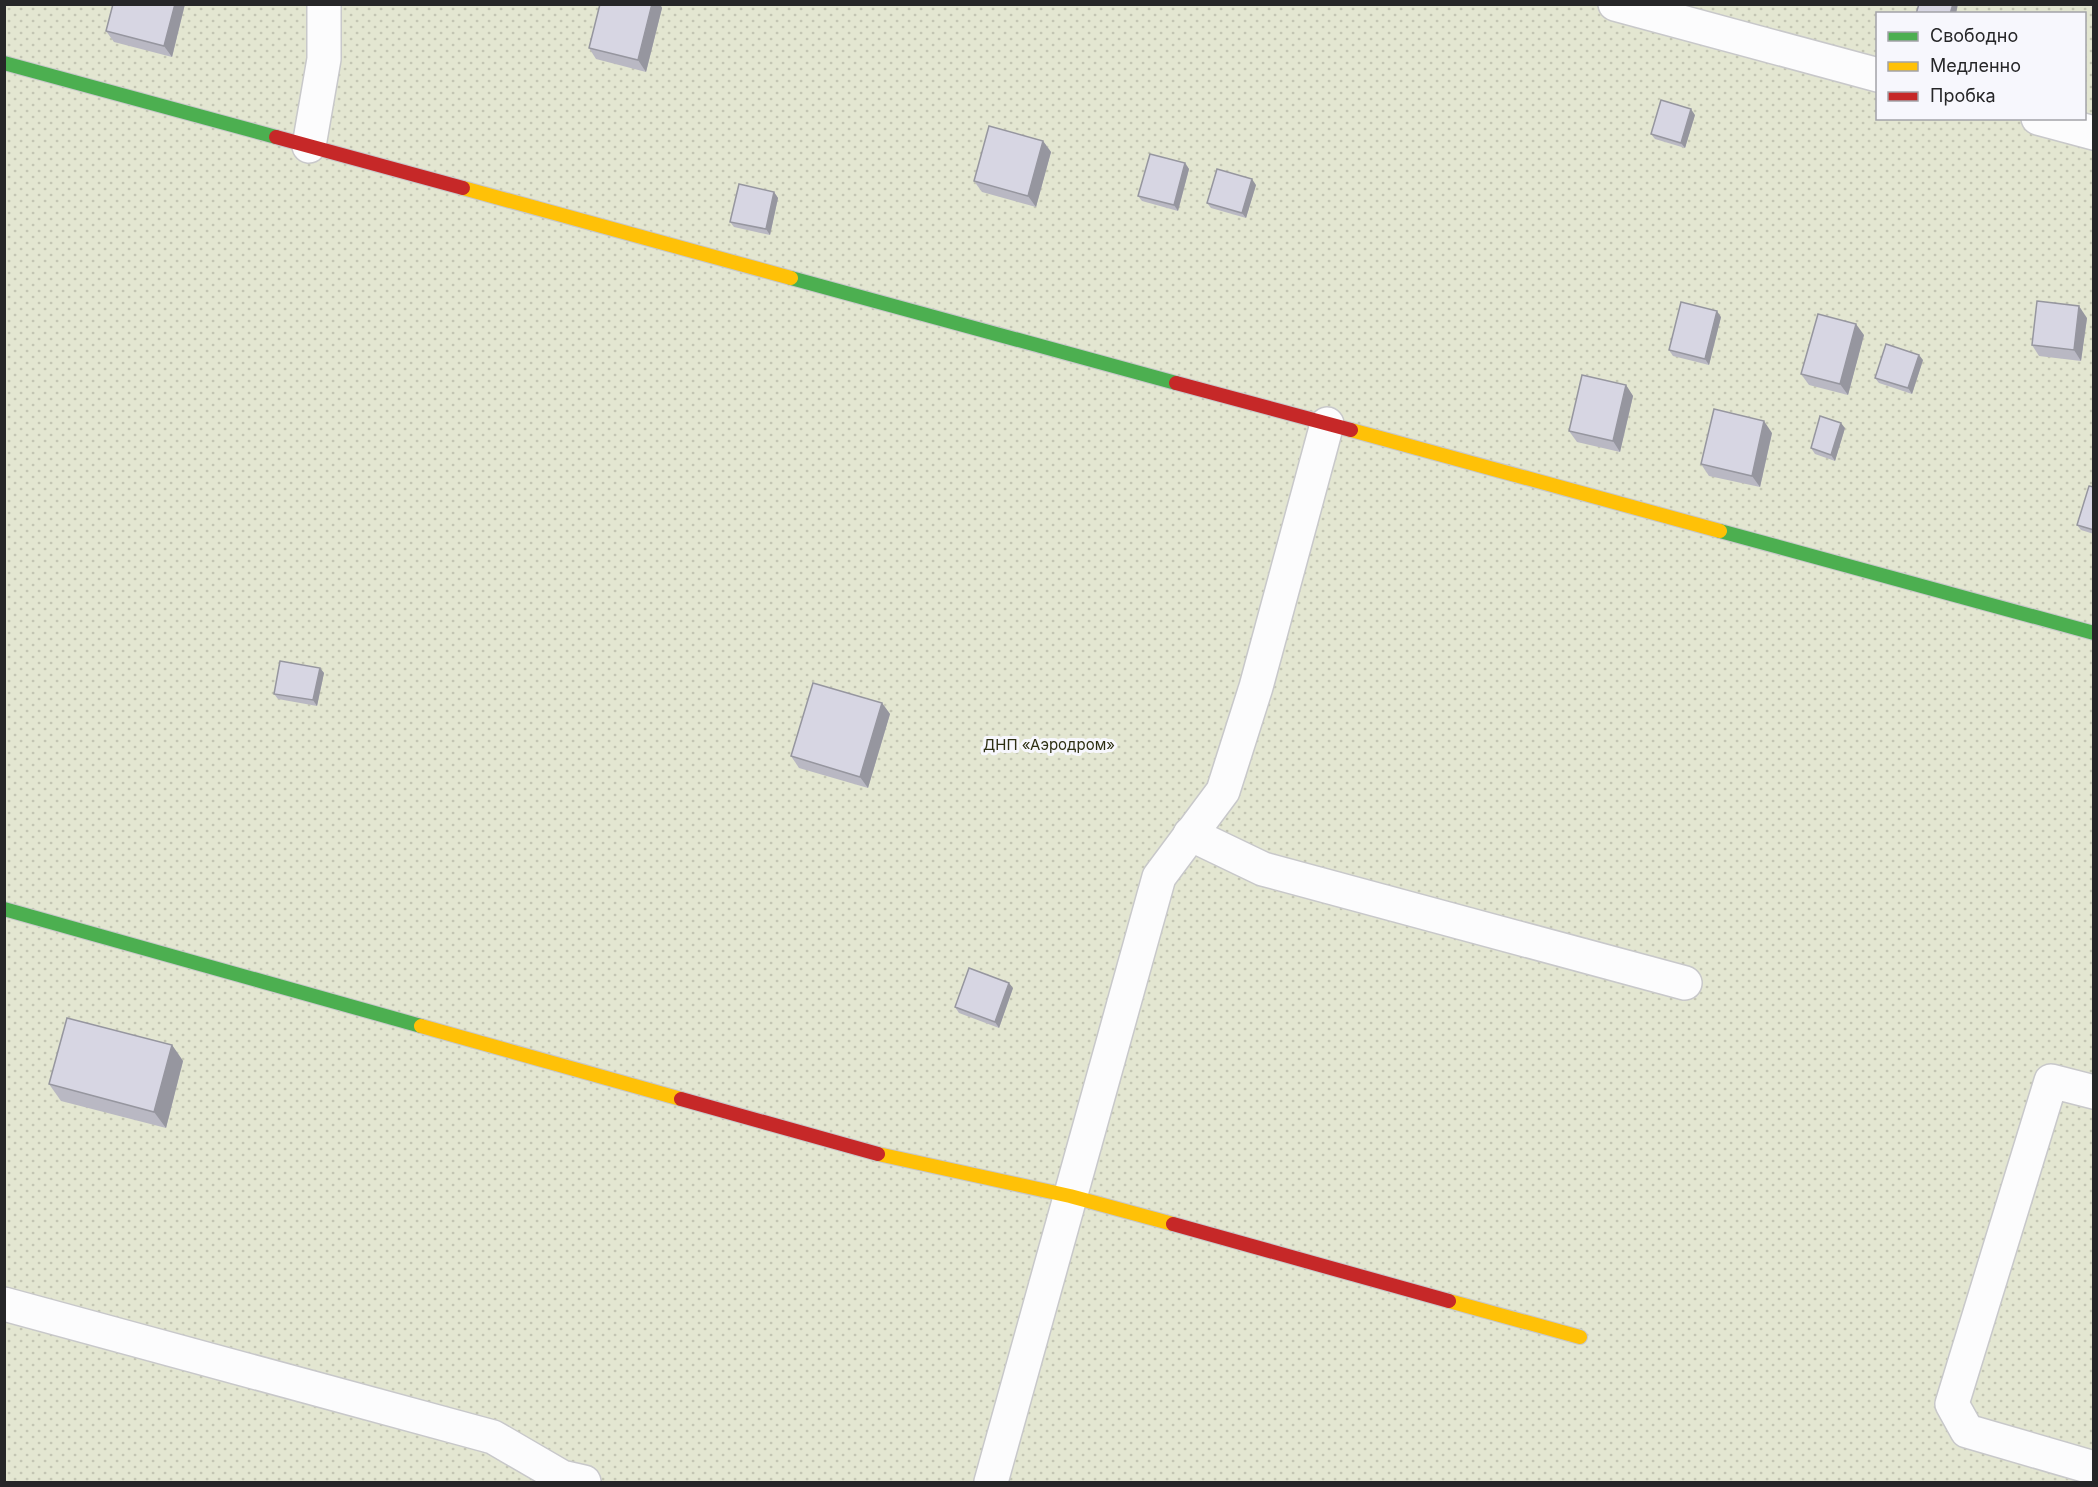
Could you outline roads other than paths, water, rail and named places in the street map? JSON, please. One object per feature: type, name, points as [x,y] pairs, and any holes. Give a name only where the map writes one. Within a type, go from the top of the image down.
[{"type":"street","points":[[309,146],[324,59],[324,4]]},
{"type":"street","points":[[1615,4],[1876,74]]},
{"type":"street","points":[[4,63],[2094,633]]},
{"type":"street","points":[[2045,120],[2094,134]]},
{"type":"street","points":[[991,1482],[1159,877],[1222,791],[1256,687],[1327,424]]},
{"type":"street","points":[[1191,834],[1263,869],[1685,982]]},
{"type":"street","points":[[4,909],[885,1156],[1070,1196],[1580,1337]]},
{"type":"street","points":[[2094,1092],[2051,1081],[1952,1404],[1967,1431],[2094,1468]]},
{"type":"street","points":[[4,1304],[493,1437],[562,1477],[584,1482]]},
{"type":"park label","name":"ДНП «Аэродром»","points":[[1049,744]]}]
